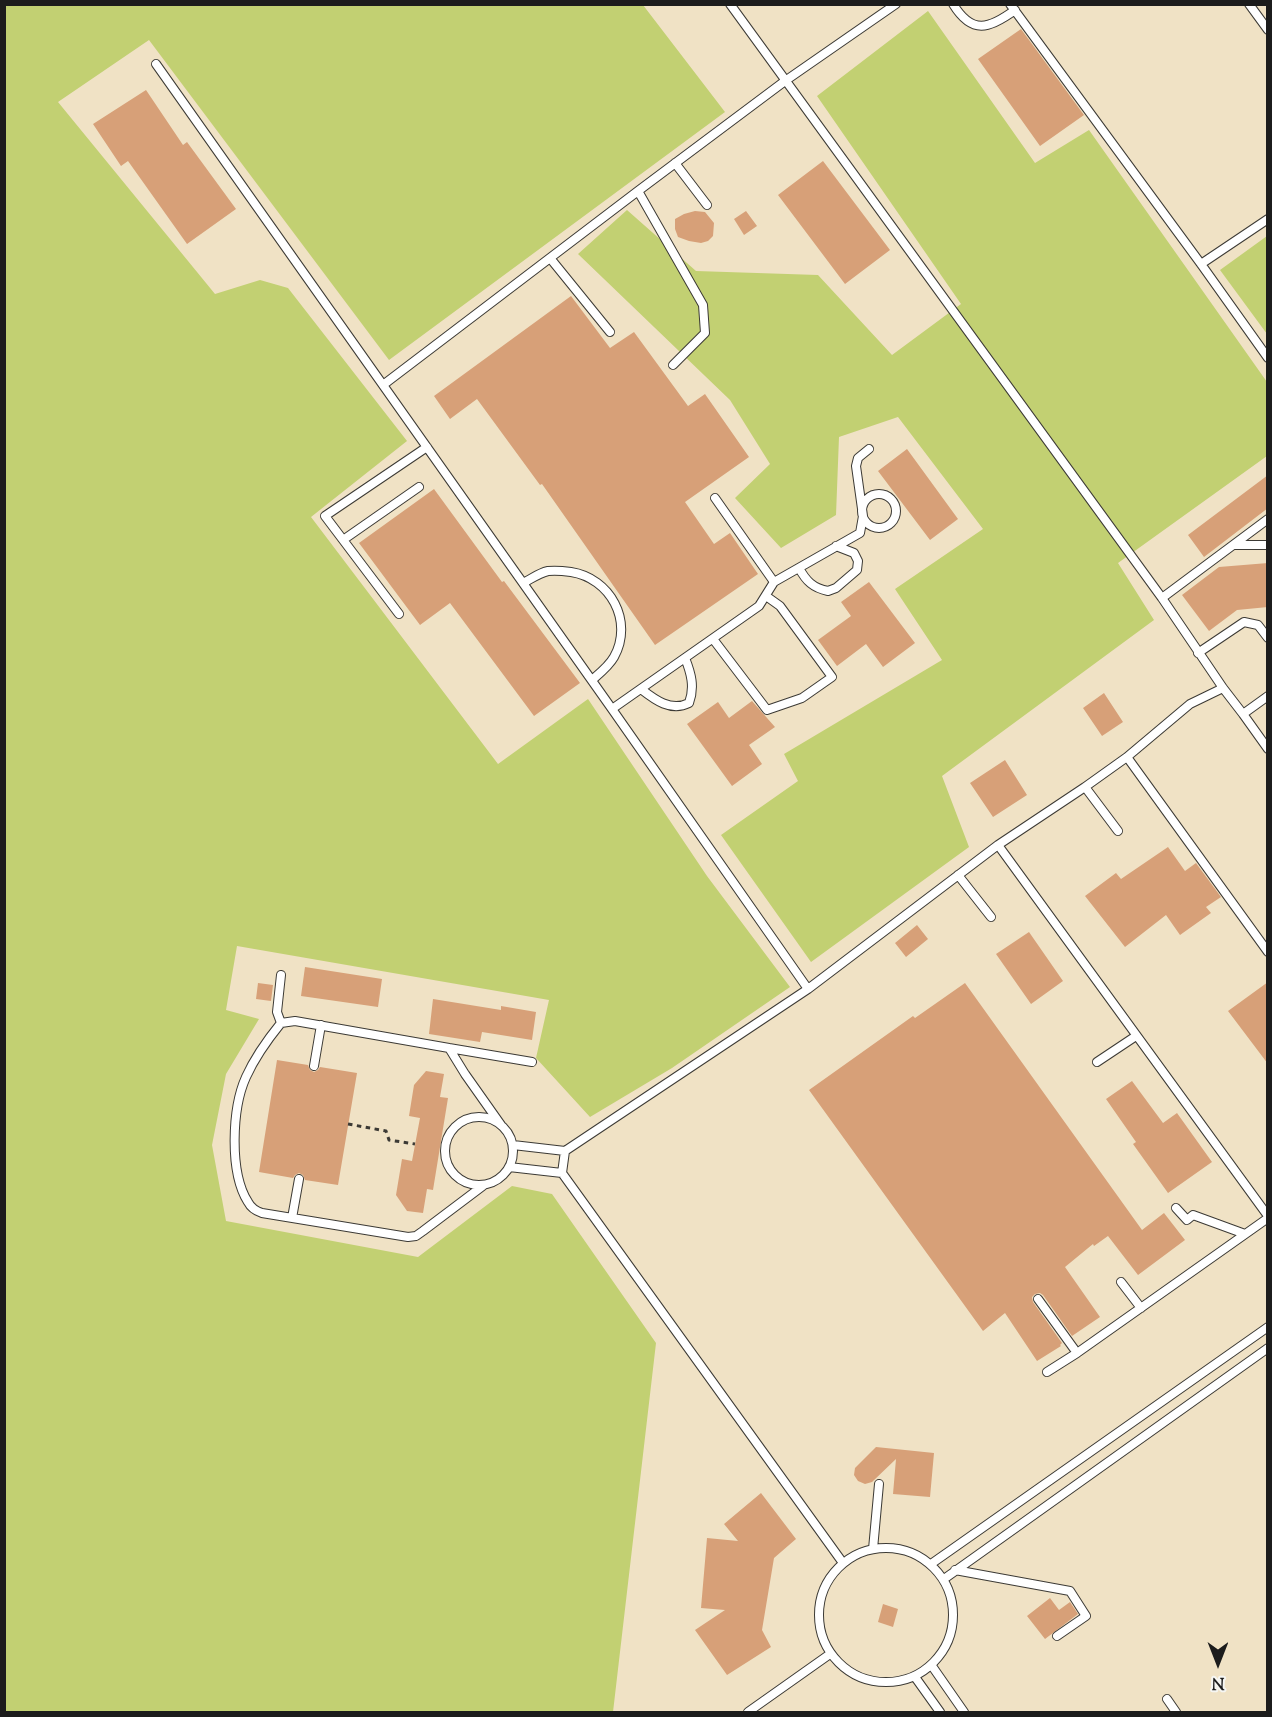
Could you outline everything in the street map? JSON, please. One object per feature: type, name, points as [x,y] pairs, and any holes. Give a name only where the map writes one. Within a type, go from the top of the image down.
[{"type":"lane","points":[[730,4],[1162,598],[1198,653],[1268,748]]},
{"type":"lane","points":[[383,385],[638,190],[785,81],[896,4]]},
{"type":"lane","points":[[953,4],[960,16],[967,22],[978,26],[990,25],[999,21],[1013,7],[1268,358]]},
{"type":"lane","points":[[1249,4],[1268,30]]},
{"type":"lane","points":[[156,64],[592,680],[807,989]]},
{"type":"lane","points":[[675,163],[707,205]]},
{"type":"lane","points":[[638,190],[703,305],[705,333],[674,365]]},
{"type":"lane","points":[[1201,264],[1268,219]]},
{"type":"lane","points":[[550,258],[610,332]]},
{"type":"lane","points":[[399,614],[325,516],[427,447]]},
{"type":"lane","points":[[612,709],[759,606],[774,582],[860,533],[863,516],[863,505],[866,500],[876,494],[887,496],[895,505],[896,516],[893,521],[879,528],[869,525],[863,516],[856,466],[858,458],[868,449]]},
{"type":"lane","points":[[343,540],[419,487]]},
{"type":"lane","points":[[715,498],[774,582]]},
{"type":"lane","points":[[1162,598],[1268,519]]},
{"type":"lane","points":[[1234,545],[1268,545]]},
{"type":"lane","points":[[799,568],[805,580],[811,585],[828,591],[836,588],[857,570],[858,561],[854,553],[836,546]]},
{"type":"lane","points":[[523,583],[548,571],[577,573],[603,586],[611,597],[620,618],[619,643],[615,656],[608,666],[592,680]]},
{"type":"lane","points":[[713,639],[767,710],[802,698],[832,678],[780,606],[766,596]]},
{"type":"lane","points":[[1198,653],[1244,622],[1258,625],[1268,638]]},
{"type":"lane","points":[[641,689],[665,705],[682,706],[689,703],[692,682],[686,658]]},
{"type":"lane","points":[[513,1144],[565,1151],[807,989],[998,845],[1127,757],[1190,704],[1223,688]]},
{"type":"lane","points":[[1243,714],[1268,696]]},
{"type":"lane","points":[[1127,757],[1268,952]]},
{"type":"lane","points":[[1085,787],[1118,831]]},
{"type":"lane","points":[[998,845],[1268,1217],[1047,1372]]},
{"type":"lane","points":[[958,875],[991,917]]},
{"type":"lane","points":[[281,975],[277,1012],[281,1023]]},
{"type":"lane","points":[[484,1185],[416,1236],[408,1237],[262,1213],[248,1203],[240,1183],[235,1154],[238,1100],[246,1077],[281,1023],[295,1021],[532,1062]]},
{"type":"lane","points":[[314,1066],[321,1025]]},
{"type":"lane","points":[[1097,1062],[1136,1036]]},
{"type":"lane","points":[[449,1048],[509,1134],[513,1144],[513,1156],[503,1176],[484,1185],[472,1185],[461,1181],[453,1174],[444,1153],[450,1131],[459,1123],[480,1116],[492,1119],[501,1125]]},
{"type":"lane","points":[[565,1151],[562,1173],[843,1563]]},
{"type":"lane","points":[[509,1167],[562,1173]]},
{"type":"lane","points":[[292,1218],[299,1179]]},
{"type":"lane","points":[[1176,1208],[1187,1220],[1193,1215],[1245,1234]]},
{"type":"lane","points":[[1121,1282],[1141,1308]]},
{"type":"lane","points":[[1038,1299],[1077,1353]]},
{"type":"lane","points":[[931,1564],[1268,1327]]},
{"type":"lane","points":[[944,1580],[1268,1348]]},
{"type":"lane","points":[[873,1549],[879,1484]]},
{"type":"lane","points":[[894,1548],[913,1553],[931,1564],[944,1580],[952,1598],[955,1617],[951,1637],[942,1655],[932,1666],[915,1677],[888,1683],[866,1680],[846,1670],[830,1654],[822,1636],[818,1616],[825,1587],[843,1563],[873,1549],[894,1548]]},
{"type":"lane","points":[[955,1570],[1070,1591],[1086,1616],[1057,1636]]},
{"type":"lane","points":[[748,1713],[830,1654]]},
{"type":"lane","points":[[932,1666],[964,1713]]},
{"type":"lane","points":[[915,1677],[940,1713]]},
{"type":"lane","points":[[1167,1699],[1176,1713]]},
{"type":"path","points":[[348,1124],[386,1131],[389,1140],[415,1144]]},
{"type":"green space","points":[[5,4],[643,5],[725,112],[389,360],[149,40],[58,102],[215,294],[260,280],[288,288],[407,441],[311,517],[498,764],[588,699],[707,876],[790,987],[672,1068],[590,1117],[536,1058],[549,1000],[237,946],[226,1010],[259,1019],[226,1074],[212,1145],[226,1221],[418,1257],[512,1186],[552,1194],[656,1343],[613,1712],[5,1712]]},
{"type":"green space","points":[[928,11],[1035,163],[1089,130],[1267,382],[1267,456],[1118,563],[1154,620],[942,776],[969,847],[811,962],[721,835],[798,781],[784,754],[942,660],[895,589],[983,529],[898,417],[839,437],[836,515],[781,548],[735,498],[770,464],[730,400],[578,254],[627,210],[696,271],[818,275],[892,355],[961,304],[817,96]]},
{"type":"green space","points":[[1267,236],[1267,334],[1220,270]]},
{"type":"building","points":[[1021,29],[1084,115],[1040,146],[978,59]]},
{"type":"building","points":[[146,90],[183,145],[187,142],[236,209],[187,244],[128,161],[121,166],[93,124]]},
{"type":"building","points":[[823,161],[890,250],[845,284],[778,195]]},
{"type":"building","points":[[695,211],[705,212],[714,223],[713,236],[708,241],[701,243],[678,237],[675,219]]},
{"type":"building","points":[[746,211],[757,226],[744,235],[734,219]]},
{"type":"building","points":[[571,296],[610,348],[634,332],[688,406],[705,394],[749,457],[685,502],[714,544],[730,533],[758,574],[655,645],[542,484],[540,485],[477,399],[450,419],[434,396]]},
{"type":"building","points":[[907,449],[958,519],[930,540],[878,471]]},
{"type":"building","points":[[1268,475],[1268,508],[1204,557],[1188,535]]},
{"type":"building","points":[[434,489],[580,683],[534,716],[450,603],[420,625],[359,543]]},
{"type":"building","points":[[1268,563],[1268,607],[1237,610],[1209,631],[1182,595],[1219,567]]},
{"type":"building","points":[[869,582],[915,643],[883,667],[866,644],[837,666],[818,640],[851,616],[841,602]]},
{"type":"building","points":[[1104,693],[1123,722],[1102,736],[1083,708]]},
{"type":"building","points":[[752,701],[775,727],[749,745],[762,764],[732,786],[687,724],[718,702],[729,718]]},
{"type":"building","points":[[1005,760],[1027,795],[993,817],[970,783]]},
{"type":"building","points":[[1168,847],[1185,871],[1196,863],[1221,897],[1206,907],[1211,913],[1180,935],[1166,915],[1125,947],[1085,896],[1116,873],[1121,879]]},
{"type":"building","points":[[917,925],[928,939],[906,957],[895,943]]},
{"type":"building","points":[[1029,932],[1063,981],[1031,1004],[996,954]]},
{"type":"building","points":[[305,967],[382,979],[378,1007],[301,996]]},
{"type":"building","points":[[1268,982],[1268,1064],[1228,1011]]},
{"type":"building","points":[[258,983],[273,985],[271,1001],[256,999]]},
{"type":"building","points":[[965,983],[1142,1230],[1164,1213],[1185,1240],[1138,1275],[1108,1236],[1094,1246],[1093,1244],[1065,1267],[1100,1317],[1072,1336],[1043,1295],[1035,1294],[1032,1297],[1033,1302],[1062,1343],[1061,1346],[1037,1361],[1005,1313],[983,1331],[809,1090],[913,1016],[915,1018]]},
{"type":"building","points":[[433,999],[501,1010],[501,1006],[536,1012],[532,1040],[482,1032],[480,1042],[429,1034]]},
{"type":"building","points":[[277,1060],[308,1065],[314,1072],[320,1067],[357,1073],[338,1185],[305,1180],[299,1173],[293,1178],[259,1172]]},
{"type":"building","points":[[426,1071],[444,1074],[440,1097],[448,1098],[433,1190],[427,1189],[423,1213],[407,1211],[396,1195],[402,1159],[412,1161],[420,1118],[409,1116],[414,1085]]},
{"type":"building","points":[[1132,1081],[1163,1123],[1177,1113],[1212,1162],[1168,1193],[1133,1144],[1136,1142],[1106,1099]]},
{"type":"building","points":[[876,1447],[934,1453],[930,1497],[893,1494],[896,1459],[872,1482],[865,1484],[858,1481],[854,1475],[855,1468]]},
{"type":"building","points":[[761,1493],[796,1539],[774,1558],[762,1630],[771,1647],[727,1675],[695,1630],[725,1610],[701,1608],[707,1538],[738,1541],[724,1524]]},
{"type":"building","points":[[1050,1598],[1059,1610],[1070,1602],[1078,1614],[1045,1639],[1027,1616]]},
{"type":"building","points":[[883,1604],[898,1609],[893,1627],[878,1622]]}]
